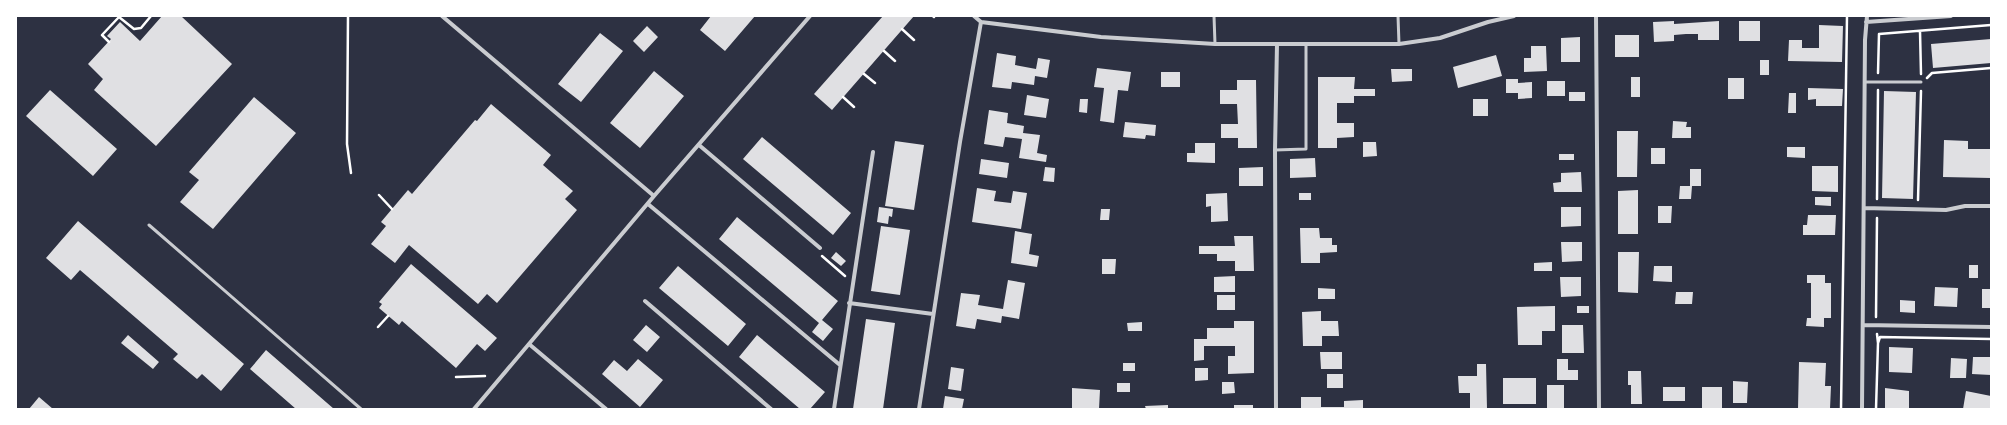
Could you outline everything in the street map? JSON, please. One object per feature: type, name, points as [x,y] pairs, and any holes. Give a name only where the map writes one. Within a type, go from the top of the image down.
[{"type":"street","points":[[442,16],[654,196]]},
{"type":"street","points":[[474,409],[654,196],[810,16]]},
{"type":"street","points":[[974,16],[981,22],[1100,37],[1215,44],[1306,45],[1399,44],[1440,38],[1488,22],[1514,16]]},
{"type":"street","points":[[1596,16],[1599,409]]},
{"type":"street","points":[[1862,409],[1867,16]]},
{"type":"street","points":[[1866,22],[1951,16]]},
{"type":"street","points":[[919,409],[932,314],[981,22]]},
{"type":"street","points":[[1276,409],[1277,44]]},
{"type":"street","points":[[699,145],[820,248]]},
{"type":"street","points":[[834,409],[873,152]]},
{"type":"street","points":[[648,204],[840,365]]},
{"type":"street","points":[[1864,208],[1946,210],[1965,206],[1991,206]]},
{"type":"street","points":[[646,301],[771,409]]},
{"type":"street","points":[[849,303],[932,314]]},
{"type":"street","points":[[1863,325],[1991,327]]},
{"type":"street","points":[[529,344],[606,409]]},
{"type":"lane","points":[[1214,16],[1215,44]]},
{"type":"lane","points":[[1398,16],[1399,44]]},
{"type":"lane","points":[[1276,150],[1306,150],[1306,45]]},
{"type":"lane","points":[[1865,82],[1921,82]]},
{"type":"lane","points":[[149,225],[360,409]]},
{"type":"path","points":[[109,42],[102,36],[119,17],[134,29],[141,28],[151,16]]},
{"type":"path","points":[[348,16],[347,144],[352,173]]},
{"type":"path","points":[[1841,409],[1847,16]]},
{"type":"path","points":[[1918,210],[1921,82],[1920,18]]},
{"type":"path","points":[[902,29],[914,40]]},
{"type":"path","points":[[884,51],[895,61]]},
{"type":"path","points":[[1921,82],[1932,73],[1991,68]]},
{"type":"path","points":[[864,74],[876,83]]},
{"type":"path","points":[[843,97],[854,107]]},
{"type":"path","points":[[378,195],[392,208]]},
{"type":"path","points":[[1876,409],[1878,343],[1876,325],[1877,209]]},
{"type":"path","points":[[820,248],[822,257],[853,282]]},
{"type":"path","points":[[378,327],[388,316]]},
{"type":"path","points":[[1878,343],[1880,337],[1991,339]]},
{"type":"path","points":[[456,377],[485,376]]},
{"type":"building","points":[[162,16],[181,16],[232,64],[156,146],[94,90],[103,79],[88,64],[111,39],[107,36],[120,22],[140,41]]},
{"type":"building","points":[[711,16],[755,16],[725,51],[700,30]]},
{"type":"building","points":[[883,16],[914,16],[832,110],[814,94]]},
{"type":"building","points":[[1674,21],[1674,24],[1719,21],[1719,40],[1698,40],[1698,34],[1686,34],[1674,35],[1674,41],[1654,42],[1653,22]]},
{"type":"building","points":[[1739,21],[1760,21],[1760,41],[1739,41]]},
{"type":"building","points":[[1819,25],[1843,26],[1842,62],[1788,61],[1789,40],[1802,40],[1802,48],[1819,48]]},
{"type":"building","points":[[647,26],[658,37],[644,52],[633,41]]},
{"type":"building","points":[[600,33],[623,51],[581,102],[558,84]]},
{"type":"building","points":[[1615,35],[1639,35],[1639,57],[1615,57]]},
{"type":"building","points":[[1580,37],[1580,62],[1561,62],[1561,38]]},
{"type":"building","points":[[1991,39],[1991,63],[1933,68],[1931,44]]},
{"type":"building","points":[[1531,46],[1546,46],[1547,71],[1524,72],[1524,58],[1531,58]]},
{"type":"building","points":[[997,53],[1016,56],[1015,65],[1036,69],[1038,58],[1050,60],[1047,78],[1035,76],[1034,85],[1012,82],[1011,89],[992,87]]},
{"type":"building","points":[[1496,55],[1502,76],[1458,88],[1453,67]]},
{"type":"building","points":[[1760,60],[1769,60],[1769,75],[1760,75]]},
{"type":"building","points":[[1097,68],[1131,72],[1128,91],[1118,90],[1114,123],[1100,121],[1104,88],[1094,87]]},
{"type":"building","points":[[1391,69],[1412,69],[1412,81],[1392,82]]},
{"type":"building","points":[[654,71],[684,96],[640,148],[610,123]]},
{"type":"building","points":[[1161,72],[1180,72],[1180,87],[1161,87]]},
{"type":"building","points":[[1318,77],[1355,77],[1354,89],[1375,89],[1375,96],[1354,96],[1354,103],[1337,103],[1337,123],[1354,123],[1354,137],[1337,138],[1337,148],[1318,148]]},
{"type":"building","points":[[1631,77],[1640,77],[1640,97],[1631,97]]},
{"type":"building","points":[[1728,78],[1744,78],[1744,99],[1728,99]]},
{"type":"building","points":[[1506,79],[1518,79],[1518,83],[1532,82],[1532,98],[1518,99],[1518,93],[1506,93]]},
{"type":"building","points":[[1237,80],[1256,80],[1257,148],[1238,148],[1238,138],[1221,138],[1221,124],[1238,124],[1237,104],[1220,104],[1220,90],[1237,90]]},
{"type":"building","points":[[1547,81],[1565,81],[1565,96],[1547,96]]},
{"type":"building","points":[[1808,88],[1843,89],[1842,106],[1816,106],[1816,99],[1808,100]]},
{"type":"building","points":[[50,90],[117,149],[93,176],[26,116]]},
{"type":"building","points":[[1884,91],[1916,92],[1913,199],[1882,198]]},
{"type":"building","points":[[1569,92],[1585,92],[1585,101],[1569,101]]},
{"type":"building","points":[[1789,93],[1796,93],[1796,113],[1788,113]]},
{"type":"building","points":[[1027,95],[1049,99],[1046,118],[1024,115]]},
{"type":"building","points":[[254,97],[296,133],[213,229],[180,202],[199,180],[189,172]]},
{"type":"building","points":[[1080,99],[1088,99],[1087,113],[1079,112]]},
{"type":"building","points":[[1473,99],[1488,99],[1488,116],[1473,116]]},
{"type":"building","points":[[491,104],[551,155],[543,165],[573,191],[565,199],[577,210],[497,303],[487,294],[478,304],[409,245],[395,263],[371,244],[386,226],[381,222],[408,190],[412,194],[475,120],[477,121]]},
{"type":"building","points":[[989,110],[1008,113],[1007,123],[1024,126],[1023,133],[1040,135],[1037,153],[1047,155],[1046,162],[1019,158],[1022,139],[1005,137],[1003,147],[984,144]]},
{"type":"building","points":[[1673,121],[1687,122],[1686,127],[1691,127],[1691,138],[1672,138]]},
{"type":"building","points":[[1125,122],[1156,125],[1155,136],[1146,135],[1145,139],[1123,137]]},
{"type":"building","points":[[1617,131],[1638,131],[1637,177],[1617,177]]},
{"type":"building","points":[[762,137],[851,213],[833,235],[743,159]]},
{"type":"building","points":[[1944,140],[1968,141],[1968,149],[1991,149],[1991,178],[1943,177]]},
{"type":"building","points":[[895,141],[924,145],[914,210],[885,206]]},
{"type":"building","points":[[1363,142],[1376,142],[1377,156],[1363,157]]},
{"type":"building","points":[[1195,143],[1215,143],[1215,163],[1187,162],[1187,153],[1195,153]]},
{"type":"building","points":[[1787,147],[1805,147],[1805,158],[1787,157]]},
{"type":"building","points":[[1651,148],[1665,148],[1665,164],[1651,164]]},
{"type":"building","points":[[1559,154],[1574,154],[1574,160],[1559,160]]},
{"type":"building","points":[[1315,158],[1316,177],[1290,178],[1290,159]]},
{"type":"building","points":[[981,159],[1009,163],[1007,178],[979,174]]},
{"type":"building","points":[[1812,166],[1838,166],[1838,192],[1812,191]]},
{"type":"building","points":[[1045,167],[1055,168],[1054,182],[1043,181]]},
{"type":"building","points":[[1263,167],[1263,186],[1239,186],[1239,168]]},
{"type":"building","points":[[1690,169],[1701,169],[1701,186],[1692,186],[1691,199],[1679,199],[1680,186],[1690,186]]},
{"type":"building","points":[[1581,172],[1582,192],[1554,192],[1553,183],[1561,182],[1561,173]]},
{"type":"building","points":[[977,188],[996,191],[994,201],[1011,203],[1013,191],[1027,193],[1021,229],[972,222]]},
{"type":"building","points":[[1638,190],[1638,234],[1618,234],[1618,191]]},
{"type":"building","points":[[1227,193],[1228,221],[1211,222],[1211,206],[1206,207],[1206,194]]},
{"type":"building","points":[[1299,193],[1311,193],[1311,200],[1299,200]]},
{"type":"building","points":[[1815,197],[1831,197],[1831,206],[1815,205]]},
{"type":"building","points":[[1658,206],[1672,206],[1671,223],[1658,223]]},
{"type":"building","points":[[879,207],[893,209],[892,217],[889,216],[888,224],[877,222]]},
{"type":"building","points":[[1561,207],[1581,207],[1581,226],[1561,227]]},
{"type":"building","points":[[1101,209],[1110,209],[1109,220],[1100,220]]},
{"type":"building","points":[[1808,215],[1836,215],[1835,235],[1803,235],[1803,225],[1807,225]]},
{"type":"building","points":[[737,217],[838,301],[822,320],[833,329],[823,341],[812,332],[819,323],[719,239]]},
{"type":"building","points":[[78,221],[244,364],[221,391],[202,374],[197,379],[173,359],[178,354],[80,270],[71,280],[46,258]]},
{"type":"building","points":[[881,226],[910,230],[900,295],[871,291]]},
{"type":"building","points":[[1300,228],[1319,228],[1320,238],[1332,238],[1332,245],[1337,245],[1337,252],[1320,253],[1320,263],[1301,263]]},
{"type":"building","points":[[1015,231],[1032,234],[1029,254],[1039,256],[1037,267],[1011,263]]},
{"type":"building","points":[[1234,236],[1253,236],[1254,271],[1235,271],[1235,261],[1217,261],[1217,254],[1199,254],[1199,246],[1235,246]]},
{"type":"building","points":[[1561,242],[1582,242],[1582,261],[1562,262]]},
{"type":"building","points":[[836,252],[846,261],[841,266],[831,258]]},
{"type":"building","points":[[1618,252],[1639,252],[1638,293],[1618,292]]},
{"type":"building","points":[[1102,259],[1116,259],[1115,274],[1102,274]]},
{"type":"building","points":[[1552,262],[1552,271],[1534,271],[1534,263]]},
{"type":"building","points":[[411,264],[497,338],[485,351],[477,344],[456,368],[402,321],[399,325],[379,308],[382,304],[379,302]]},
{"type":"building","points":[[1969,265],[1978,265],[1978,278],[1969,278]]},
{"type":"building","points":[[678,266],[746,324],[728,346],[659,288]]},
{"type":"building","points":[[1654,266],[1672,266],[1672,282],[1653,281]]},
{"type":"building","points":[[1807,275],[1825,275],[1825,283],[1831,283],[1831,318],[1824,318],[1824,327],[1806,326],[1807,318],[1811,318],[1811,283],[1807,283]]},
{"type":"building","points":[[1235,276],[1235,292],[1214,292],[1214,277]]},
{"type":"building","points":[[1560,277],[1581,277],[1581,296],[1561,297]]},
{"type":"building","points":[[1008,280],[1025,283],[1019,319],[1002,316],[1001,323],[977,319],[975,329],[956,326],[961,293],[980,295],[978,305],[1003,309]]},
{"type":"building","points":[[1935,287],[1958,288],[1957,307],[1934,306]]},
{"type":"building","points":[[1318,288],[1335,289],[1335,299],[1318,299]]},
{"type":"building","points":[[1982,289],[1991,289],[1991,308],[1982,308]]},
{"type":"building","points":[[1676,292],[1693,292],[1692,304],[1675,304]]},
{"type":"building","points":[[1217,295],[1235,295],[1235,310],[1217,310]]},
{"type":"building","points":[[1900,300],[1915,301],[1915,313],[1900,312]]},
{"type":"building","points":[[1555,306],[1555,331],[1542,331],[1542,345],[1518,345],[1517,307]]},
{"type":"building","points":[[1577,306],[1589,306],[1589,313],[1577,313]]},
{"type":"building","points":[[1321,311],[1321,321],[1338,321],[1339,336],[1322,336],[1322,346],[1303,346],[1302,312]]},
{"type":"building","points":[[866,319],[895,323],[883,409],[853,409]]},
{"type":"building","points":[[1234,321],[1254,321],[1254,373],[1228,374],[1228,356],[1235,356],[1235,346],[1204,346],[1204,360],[1194,361],[1194,339],[1207,339],[1207,328],[1234,328]]},
{"type":"building","points":[[1142,322],[1142,331],[1128,331],[1127,323]]},
{"type":"building","points":[[646,325],[660,337],[647,352],[633,340]]},
{"type":"building","points":[[1562,325],[1583,325],[1584,353],[1562,353]]},
{"type":"building","points":[[128,335],[159,362],[153,369],[121,343]]},
{"type":"building","points":[[757,335],[825,392],[810,409],[800,409],[739,357]]},
{"type":"building","points":[[1889,347],[1913,348],[1912,373],[1889,372]]},
{"type":"building","points":[[266,350],[334,409],[296,409],[250,369]]},
{"type":"building","points":[[1320,352],[1342,352],[1342,369],[1321,369]]},
{"type":"building","points":[[1973,357],[1991,357],[1991,375],[1972,374]]},
{"type":"building","points":[[1951,358],[1967,359],[1966,378],[1950,378]]},
{"type":"building","points":[[638,359],[663,380],[640,407],[602,374],[614,360],[627,371]]},
{"type":"building","points":[[1557,359],[1568,359],[1568,370],[1578,370],[1578,380],[1557,380]]},
{"type":"building","points":[[1799,362],[1826,363],[1825,386],[1831,386],[1830,409],[1798,409]]},
{"type":"building","points":[[1123,363],[1135,363],[1135,371],[1123,371]]},
{"type":"building","points":[[1477,364],[1486,364],[1487,409],[1470,409],[1470,393],[1459,393],[1458,376],[1477,376]]},
{"type":"building","points":[[951,367],[964,369],[961,391],[948,389]]},
{"type":"building","points":[[1195,368],[1208,368],[1208,380],[1195,381]]},
{"type":"building","points":[[1628,371],[1641,371],[1642,404],[1631,404],[1631,385],[1628,385]]},
{"type":"building","points":[[1327,374],[1343,374],[1343,388],[1327,388]]},
{"type":"building","points":[[1503,378],[1536,378],[1536,404],[1503,404]]},
{"type":"building","points":[[1733,381],[1748,382],[1747,403],[1733,403]]},
{"type":"building","points":[[1222,382],[1234,382],[1235,393],[1222,394]]},
{"type":"building","points":[[1117,383],[1130,383],[1130,392],[1117,392]]},
{"type":"building","points":[[1547,385],[1564,385],[1564,409],[1547,409]]},
{"type":"building","points":[[1663,387],[1685,387],[1685,401],[1663,401]]},
{"type":"building","points":[[1702,387],[1722,387],[1722,409],[1702,409]]},
{"type":"building","points":[[1072,388],[1100,390],[1099,409],[1072,409]]},
{"type":"building","points":[[1885,388],[1909,391],[1909,409],[1885,409]]},
{"type":"building","points":[[1966,391],[1991,396],[1991,409],[1963,409]]},
{"type":"building","points":[[945,396],[964,399],[962,409],[943,409]]},
{"type":"building","points":[[39,397],[53,409],[29,409]]},
{"type":"building","points":[[1301,397],[1321,397],[1321,407],[1344,407],[1344,401],[1363,400],[1363,409],[1301,409]]},
{"type":"building","points":[[1168,405],[1168,409],[1146,409],[1145,406]]},
{"type":"building","points":[[1234,405],[1253,405],[1253,409],[1234,409]]}]
